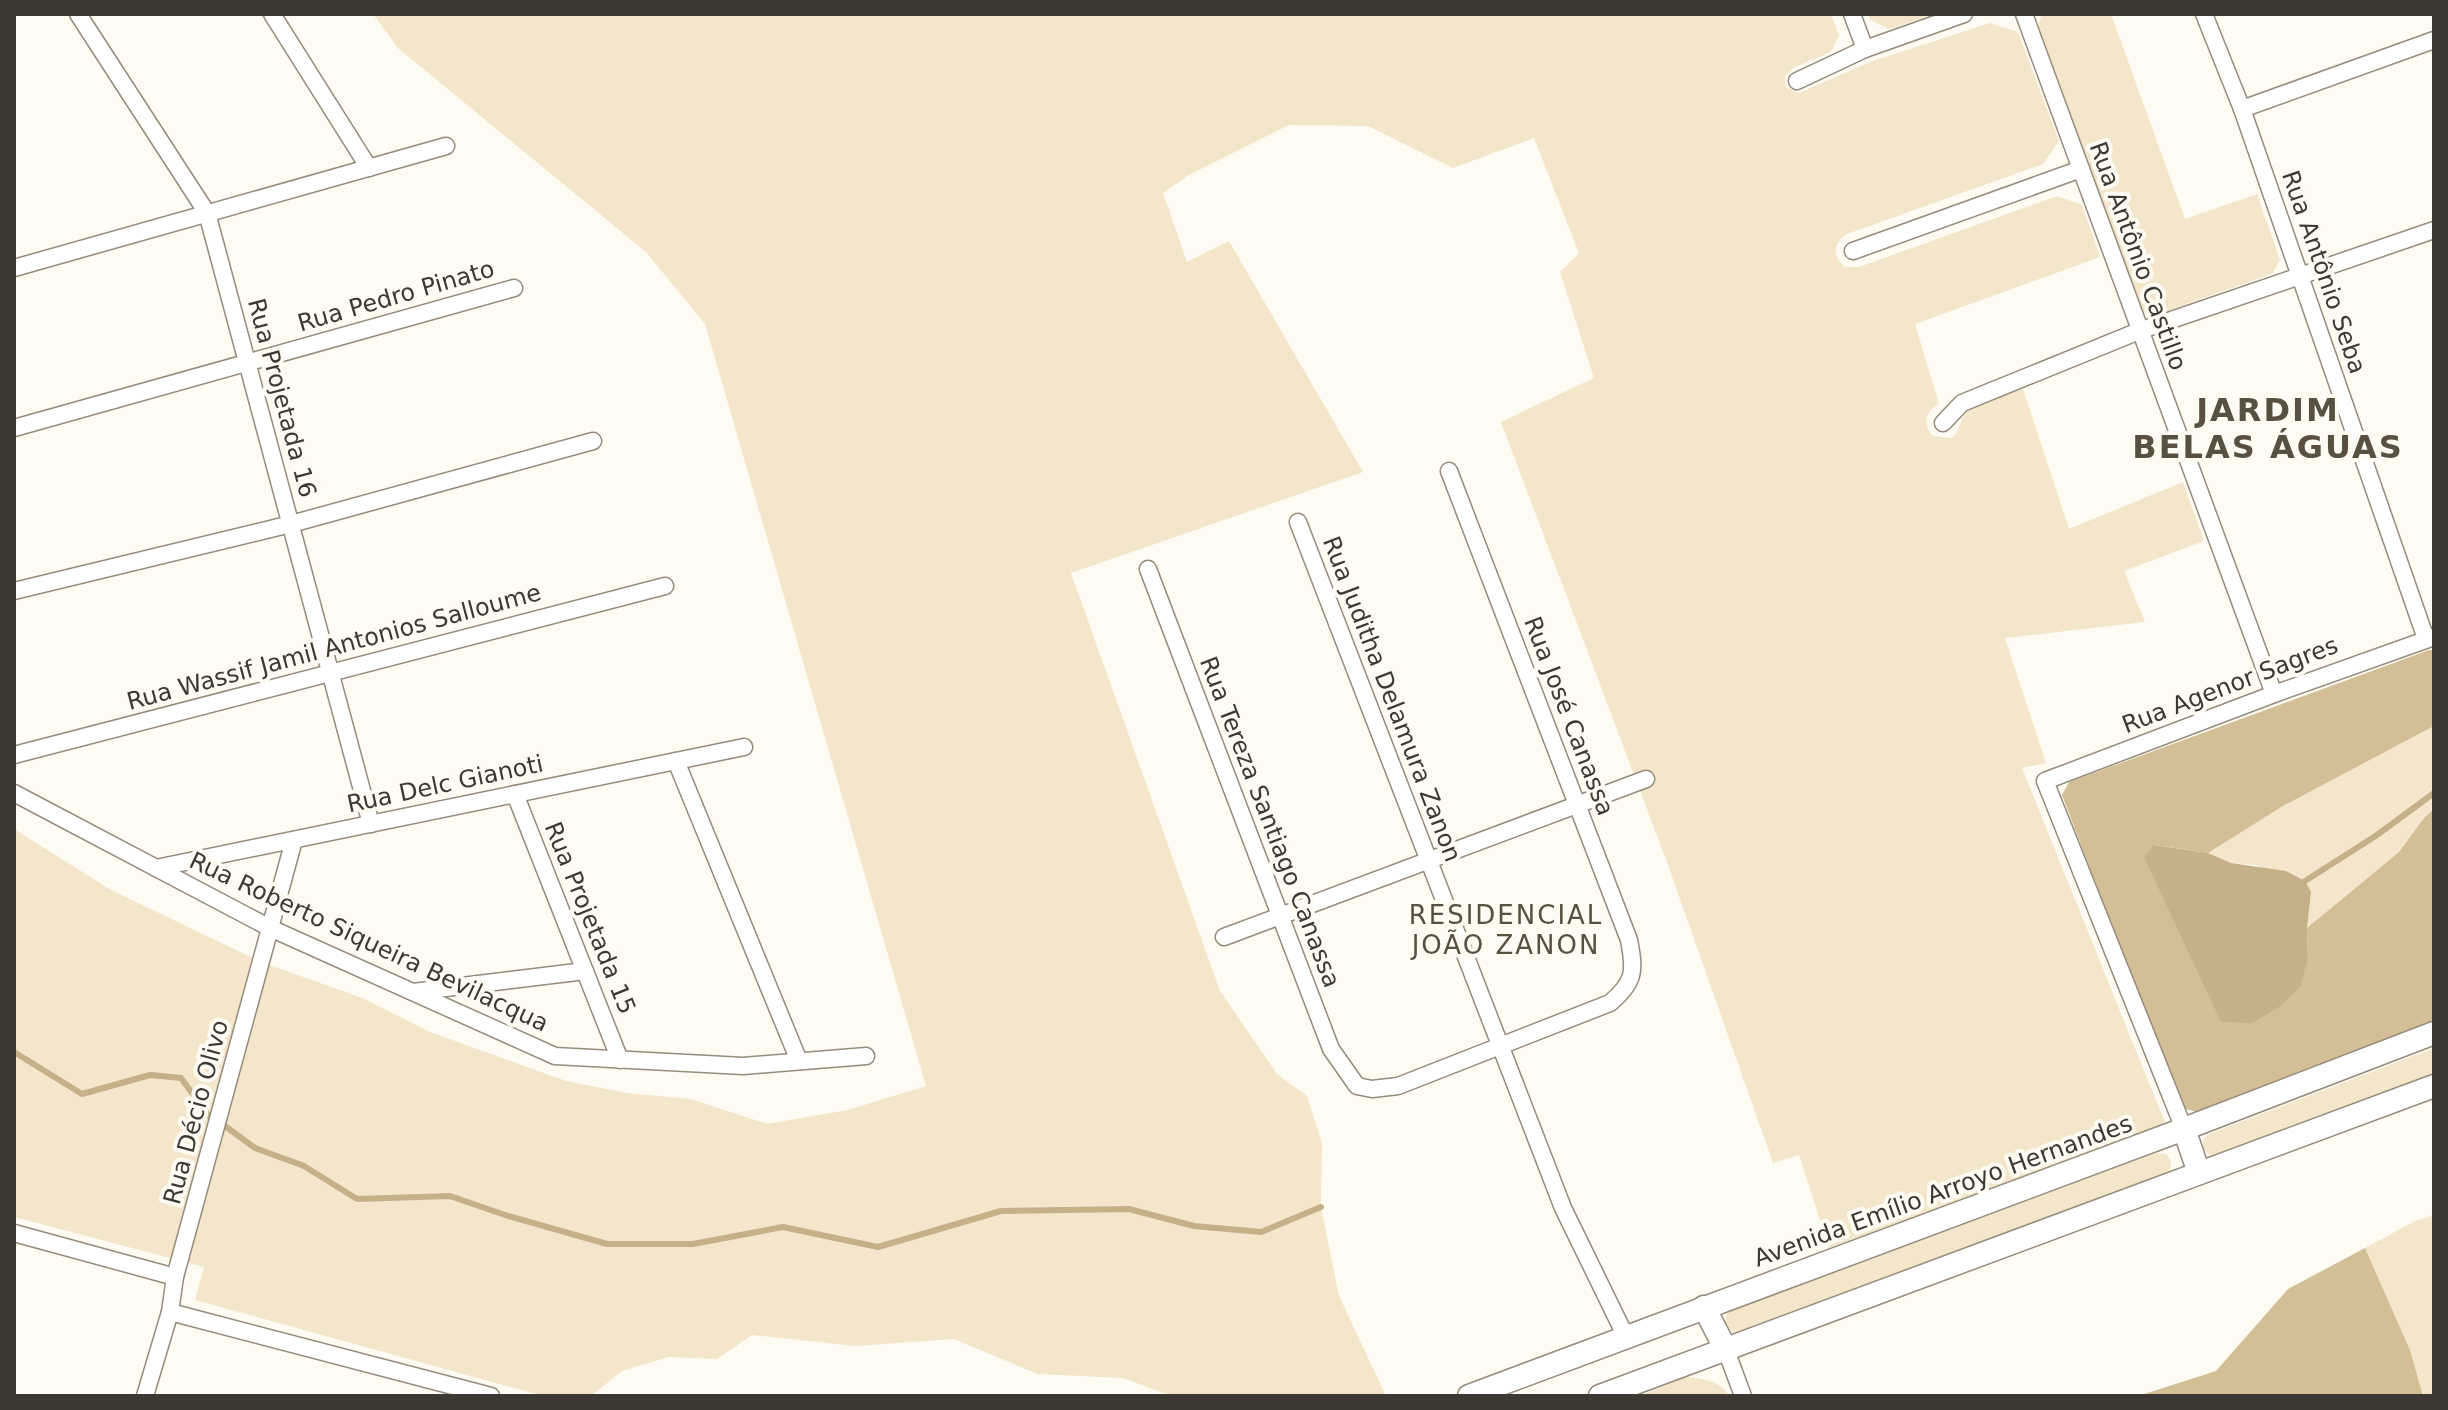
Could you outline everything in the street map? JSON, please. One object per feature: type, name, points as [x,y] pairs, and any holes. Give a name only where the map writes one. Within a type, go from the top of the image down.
[{"type":"main road","name":"Avenida Emílio Arroyo Hernandes","points":[[1469,1396],[2434,1033]]},
{"type":"main road","points":[[1600,1396],[2434,1086]]},
{"type":"main road","points":[[2184,1129],[2199,1173]]},
{"type":"main road","points":[[1704,1307],[1726,1350]]},
{"type":"street","name":"Rua Projetada 16","points":[[78,14],[207,213],[371,824]]},
{"type":"street","points":[[272,14],[369,168]]},
{"type":"street","points":[[1852,14],[1865,49]]},
{"type":"street","points":[[1797,81],[1865,49],[1964,14]]},
{"type":"street","name":"Rua Antônio Castillo","points":[[2024,14],[2274,694]]},
{"type":"street","name":"Rua Antônio Seba","points":[[2204,14],[2242,109],[2430,638]]},
{"type":"street","points":[[2242,109],[2434,40]]},
{"type":"street","points":[[14,268],[446,146]]},
{"type":"street","points":[[1853,251],[2081,169]]},
{"type":"street","points":[[1943,423],[1962,403],[2139,331],[2434,230]]},
{"type":"street","name":"Rua Pedro Pinato","points":[[14,428],[514,288]]},
{"type":"street","points":[[14,591],[291,524],[593,441]]},
{"type":"street","name":"Rua José Canassa","points":[[1449,471],[1629,940],[1634,964],[1631,981],[1610,1003],[1500,1046]]},
{"type":"street","name":"Rua Juditha Delamura Zanon","points":[[1298,522],[1563,1208],[1626,1337]]},
{"type":"street","name":"Rua Tereza Santiago Canassa","points":[[1148,569],[1331,1049],[1357,1086],[1372,1089],[1398,1086],[1500,1046]]},
{"type":"street","name":"Rua Wassif Jamil Antonios Salloume","points":[[14,755],[665,586]]},
{"type":"street","name":"Rua Agenor Sagres","points":[[2184,1129],[2045,781],[2430,638]]},
{"type":"street","name":"Rua Delc Gianoti","points":[[156,868],[744,747]]},
{"type":"street","points":[[676,761],[799,1061]]},
{"type":"street","points":[[1224,937],[1646,779]]},
{"type":"street","name":"Rua Roberto Siqueira Bevilacqua","points":[[14,793],[270,928],[555,1056],[743,1066],[866,1056]]},
{"type":"street","name":"Rua Projetada 15","points":[[515,794],[620,1060]]},
{"type":"street","name":"Rua Décio Olivo","points":[[145,1396],[170,1312],[175,1277],[294,840]]},
{"type":"street","points":[[413,992],[585,971]]},
{"type":"street","points":[[14,1233],[175,1277]]},
{"type":"street","points":[[170,1312],[491,1396]]},
{"type":"street","points":[[1726,1350],[1743,1396]]},
{"type":"shaded area","points":[[373,14],[1831,14],[1839,35],[1831,52],[1793,68],[1785,76],[1786,87],[1799,93],[1870,62],[1990,23],[2018,32],[2059,141],[2043,164],[1847,234],[1839,242],[1836,255],[1845,267],[1859,267],[2057,196],[2082,205],[2100,257],[1915,324],[1939,404],[1927,418],[1927,427],[1933,436],[1951,438],[1968,411],[2023,389],[2069,529],[2183,482],[2204,541],[2124,571],[2145,622],[2005,638],[2046,763],[2022,768],[2166,1125],[1829,1248],[1799,1155],[1773,1163],[1668,865],[1501,422],[1594,378],[1560,272],[1579,253],[1534,138],[1453,168],[1368,126],[1289,125],[1189,175],[1163,193],[1187,262],[1229,241],[1363,472],[1071,573],[1220,991],[1277,1074],[1307,1096],[1322,1143],[1321,1207],[1339,1296],[1386,1396],[1171,1396],[1123,1378],[1038,1374],[954,1339],[855,1346],[752,1335],[717,1359],[669,1357],[622,1371],[591,1396],[543,1396],[195,1300],[204,1267],[14,1217],[14,829],[111,890],[261,962],[365,999],[430,1032],[566,1081],[627,1093],[691,1099],[767,1124],[848,1110],[926,1086],[705,324],[646,252],[398,48]]},
{"type":"shaded area","points":[[1868,14],[1936,14],[1889,29],[1870,20]]},
{"type":"shaded area","points":[[2042,14],[2111,14],[2185,219],[2257,194],[2280,260],[2272,274],[2155,315],[2142,312],[2038,26]]},
{"type":"shaded area","points":[[2434,650],[2434,726],[2283,806],[2208,853],[2155,845],[2308,958],[2307,928],[2399,852],[2434,809],[2434,1027],[2198,1112],[2181,1108],[2062,795],[2069,782]]},
{"type":"shaded area","points":[[2434,726],[2434,809],[2399,852],[2307,928],[2311,892],[2256,865],[2231,863],[2208,853],[2283,806]]},
{"type":"shaded area","points":[[2154,845],[2208,853],[2231,863],[2286,871],[2305,881],[2311,892],[2308,958],[2300,987],[2279,1007],[2252,1023],[2221,1022],[2144,857]]},
{"type":"shaded area","points":[[2434,1048],[2434,1077],[2213,1158],[2202,1148],[2204,1138],[2209,1134]]},
{"type":"shaded area","points":[[2157,1153],[2166,1154],[2171,1161],[2167,1176],[1739,1335],[1725,1325],[1726,1315],[1733,1308]]},
{"type":"shaded area","points":[[2434,1215],[2434,1396],[2423,1396],[2410,1350],[2365,1248],[2415,1221]]},
{"type":"shaded area","points":[[2365,1248],[2410,1350],[2423,1396],[2138,1396],[2216,1371],[2288,1289]]},
{"type":"shaded area","points":[[1686,1377],[1705,1379],[1729,1396],[1639,1396]]},
{"type":"waterway","points":[[2301,888],[2305,881],[2377,835],[2434,793]]},
{"type":"waterway","points":[[14,1052],[82,1094],[150,1075],[181,1078],[209,1116]]},
{"type":"waterway","points":[[225,1126],[255,1148],[304,1166],[357,1199],[450,1196],[607,1244],[693,1244],[783,1227],[878,1247],[1001,1211],[1129,1209],[1194,1226],[1261,1232],[1321,1207]]},
{"type":"district","name":"JARDIM BELAS ÁGUAS","points":[[2268,428]]},
{"type":"district","name":"RESIDENCIAL JOÃO ZANON","points":[[1506,930]]}]
